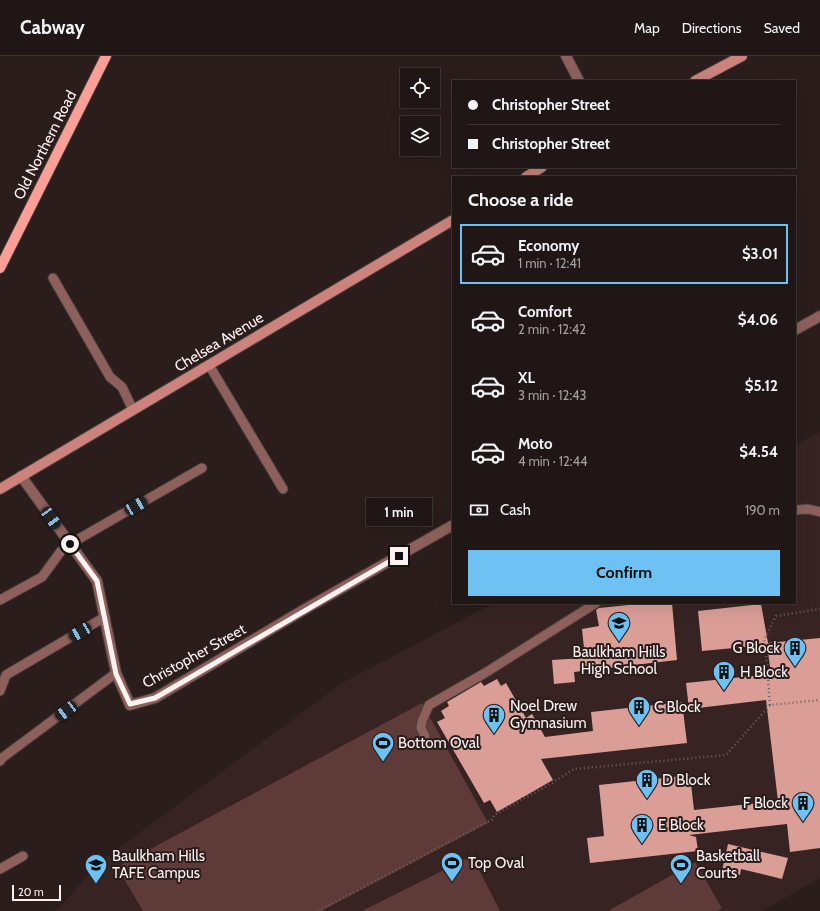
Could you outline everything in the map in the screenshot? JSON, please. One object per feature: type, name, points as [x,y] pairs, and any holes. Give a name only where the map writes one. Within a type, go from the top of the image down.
[{"type":"main road","name":"Old Northern Road","points":[[0,268],[106,56]]},
{"type":"street","points":[[566,56],[578,80]]},
{"type":"street","points":[[697,80],[742,56]]},
{"type":"street","points":[[528,176],[540,168]]},
{"type":"street","name":"Chelsea Avenue","points":[[0,488],[452,221]]},
{"type":"street","points":[[796,329],[820,316]]},
{"type":"street","name":"Christopher Street","points":[[21,476],[97,581],[116,674],[130,704],[155,698],[312,605],[452,526]]},
{"type":"lane","points":[[53,278],[110,377],[122,387],[133,410]]},
{"type":"lane","points":[[209,365],[283,489]]},
{"type":"lane","points":[[0,600],[42,577],[61,551],[70,544],[202,468]]},
{"type":"lane","points":[[796,510],[808,509],[820,512]]},
{"type":"lane","points":[[425,736],[421,728],[422,721],[429,705],[485,673],[594,604]]},
{"type":"lane","points":[[0,691],[6,675],[105,617]]},
{"type":"lane","points":[[0,762],[2,758],[116,674]]},
{"type":"lane","points":[[0,870],[23,856]]},
{"type":"path","points":[[770,705],[764,640],[776,616],[820,609]]},
{"type":"path","points":[[318,911],[493,819],[494,815],[574,769],[726,755],[770,705],[820,700]]},
{"type":"shaded area","name":"Baulkham Hills High School","points":[[820,432],[820,878],[762,911],[53,911],[59,908],[100,862],[342,683],[492,604],[796,604],[796,444]]},
{"type":"shaded area","name":"Bottom Oval","points":[[422,703],[488,823],[321,911],[143,911],[117,867]]},
{"type":"shaded area","name":"Top Oval","points":[[472,856],[500,911],[362,911]]},
{"type":"shaded area","name":"Basketball Courts","points":[[695,862],[722,908],[717,911],[608,911]]},
{"type":"building","points":[[638,604],[672,604],[677,660],[574,672],[575,682],[554,684],[552,660],[585,658],[582,629],[599,626],[596,610],[599,608]]},
{"type":"building","points":[[761,604],[768,643],[820,638],[820,848],[790,852],[787,824],[689,835],[696,837],[698,851],[590,863],[587,838],[604,836],[599,785],[690,775],[694,810],[778,801],[766,700],[689,709],[686,683],[771,674],[767,645],[702,651],[698,611]]},
{"type":"building","name":"Noel Drew Gymnasium","points":[[497,679],[501,686],[506,683],[526,718],[532,714],[545,737],[593,731],[591,712],[682,702],[687,743],[541,759],[553,780],[497,812],[490,800],[484,803],[437,722],[445,718],[441,711],[449,706],[447,702],[481,682],[484,686]]},
{"type":"building","points":[[728,844],[788,858],[782,879],[741,869],[740,875],[722,871]]},
{"type":"place","name":"Baulkham Hills High School","points":[[619,642]]},
{"type":"place","name":"G Block","points":[[795,668]]},
{"type":"place","name":"H Block","points":[[724,692]]},
{"type":"place","name":"C Block","points":[[639,726]]},
{"type":"place","name":"Noel Drew Gymnasium","points":[[494,734]]},
{"type":"place","name":"Bottom Oval","points":[[383,762]]},
{"type":"place","name":"D Block","points":[[647,800]]},
{"type":"place","name":"F Block","points":[[803,822]]},
{"type":"place","name":"E Block","points":[[642,844]]},
{"type":"place","name":"Top Oval","points":[[452,882]]},
{"type":"place","name":"Baulkham Hills TAFE Campus","points":[[96,884]]},
{"type":"place","name":"Basketball Courts","points":[[681,884]]},
{"type":"route","points":[[70,544],[97,581],[116,674],[130,704],[155,698],[305,609],[399,556]]}]
